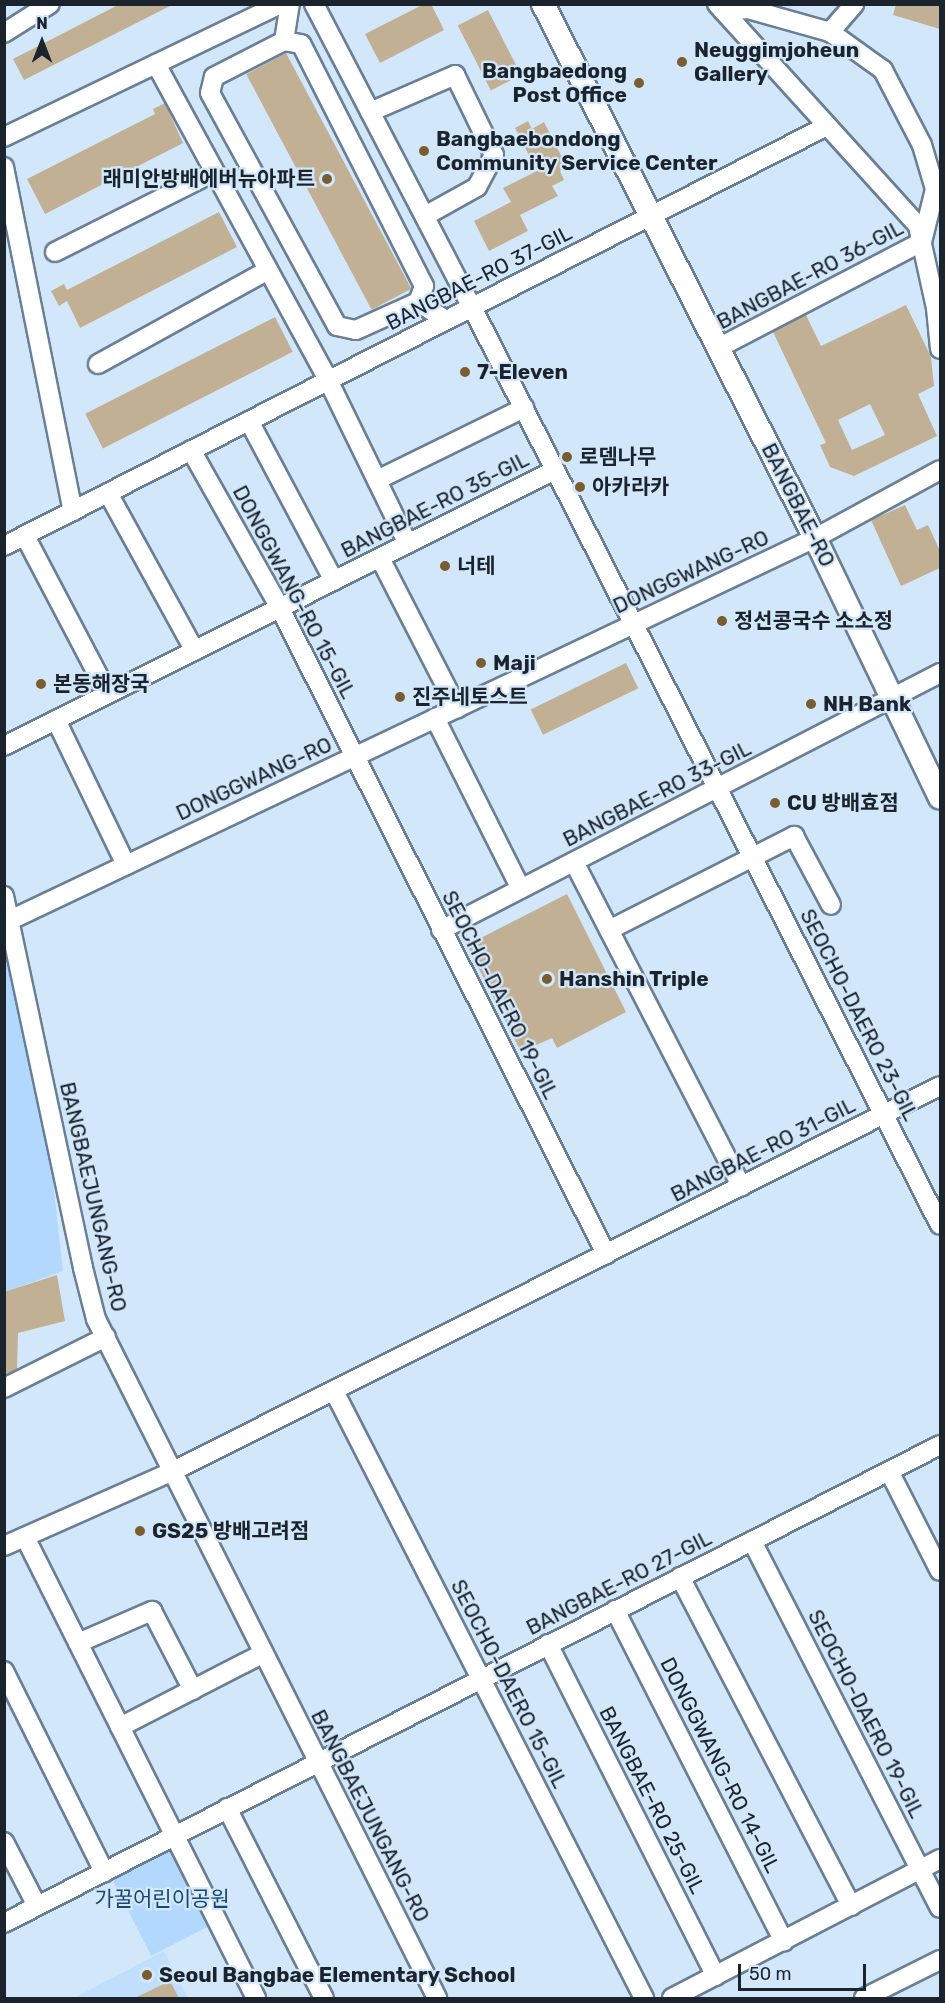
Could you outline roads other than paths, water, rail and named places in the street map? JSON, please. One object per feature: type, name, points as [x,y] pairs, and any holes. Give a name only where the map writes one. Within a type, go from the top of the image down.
[{"type":"main road","name":"BANGBAE-RO","points":[[543,4],[815,538],[940,798]]},
{"type":"street","points":[[4,33],[50,4]]},
{"type":"street","points":[[4,137],[280,4]]},
{"type":"street","points":[[284,41],[290,4]]},
{"type":"street","name":"SEOCHO-DAERO 23-GIL","points":[[314,4],[754,856],[940,1225]]},
{"type":"street","points":[[830,32],[854,4]]},
{"type":"street","points":[[720,8],[918,226],[936,308],[940,348]]},
{"type":"street","name":"BANGBAE-RO 36-GIL","points":[[718,348],[922,242],[935,189],[922,145],[883,70],[830,32],[748,9],[720,8]]},
{"type":"street","points":[[284,41],[301,44],[424,286],[418,302],[356,330],[337,326],[210,93],[214,77],[284,41]]},
{"type":"street","points":[[156,64],[328,380],[408,544]]},
{"type":"street","points":[[370,112],[455,75],[494,155],[477,187],[424,216]]},
{"type":"street","points":[[651,215],[827,126]]},
{"type":"street","points":[[4,167],[73,511]]},
{"type":"street","points":[[55,252],[214,172]]},
{"type":"street","name":"BANGBAE-RO 37-GIL","points":[[4,546],[651,215]]},
{"type":"street","points":[[98,364],[268,270]]},
{"type":"street","points":[[418,302],[446,320]]},
{"type":"street","points":[[377,480],[524,408]]},
{"type":"street","name":"BANGBAE-RO 35-GIL","points":[[249,421],[334,581]]},
{"type":"street","name":"DONGGWANG-RO 15-GIL","points":[[190,450],[280,608],[356,756]]},
{"type":"street","name":"BANGBAE-RO 35-GIL","points":[[4,746],[555,470]]},
{"type":"street","name":"DONGGWANG-RO","points":[[7,922],[815,538],[940,470]]},
{"type":"street","points":[[108,493],[195,651]]},
{"type":"street","points":[[25,536],[108,694]]},
{"type":"street","points":[[380,558],[457,708]]},
{"type":"street","name":"BANGBAE-RO 33-GIL","points":[[441,930],[940,673]]},
{"type":"street","points":[[435,718],[521,889]]},
{"type":"street","points":[[56,720],[126,865]]},
{"type":"street","name":"SEOCHO-DAERO 19-GIL","points":[[356,756],[441,930],[606,1254]]},
{"type":"street","name":"SEOCHO-DAERO 23-GIL","points":[[609,930],[794,836],[831,905]]},
{"type":"street","points":[[574,862],[741,1186]]},
{"type":"street","name":"BANGBAEJUNGANG-RO","points":[[4,896],[7,922],[96,1319],[436,1998]]},
{"type":"street","name":"BANGBAE-RO 31-GIL","points":[[334,1391],[940,1086]]},
{"type":"street","points":[[4,1388],[105,1338]]},
{"type":"street","points":[[4,1546],[171,1472],[334,1391]]},
{"type":"street","name":"SEOCHO-DAERO 15-GIL","points":[[334,1391],[644,1998]]},
{"type":"street","name":"BANGBAE-RO 27-GIL","points":[[4,1923],[317,1761],[940,1445]]},
{"type":"street","points":[[889,1471],[940,1571]]},
{"type":"street","points":[[25,1537],[256,1998]]},
{"type":"street","name":"SEOCHO-DAERO 19-GIL","points":[[752,1541],[940,1908]]},
{"type":"street","points":[[680,1577],[851,1906]]},
{"type":"street","name":"DONGGWANG-RO 14-GIL","points":[[615,1610],[783,1941]]},
{"type":"street","points":[[78,1643],[152,1611],[193,1689]]},
{"type":"street","name":"BANGBAE-RO 25-GIL","points":[[548,1644],[716,1976]]},
{"type":"street","points":[[120,1727],[262,1654]]},
{"type":"street","points":[[4,1671],[104,1872]]},
{"type":"street","points":[[227,1808],[324,1998]]},
{"type":"street","points":[[4,1842],[38,1906]]},
{"type":"street","points":[[672,1998],[940,1859]]},
{"type":"street","points":[[864,1998],[940,1960]]},
{"type":"place","name":"Neuggimjoheun Gallery","points":[[682,62]]},
{"type":"place","name":"Bangbaedong Post Office","points":[[639,83]]},
{"type":"place","name":"Bangbaebondong Community Service Center","points":[[424,151]]},
{"type":"place","name":"래미안방배에버뉴아파트","points":[[327,179]]},
{"type":"place","name":"7-Eleven","points":[[465,372]]},
{"type":"place","name":"로뎀나무","points":[[567,457]]},
{"type":"place","name":"아카라카","points":[[580,487]]},
{"type":"place","name":"너테","points":[[445,566]]},
{"type":"place","name":"정선콩국수 소소정","points":[[722,621]]},
{"type":"place","name":"Maji","points":[[481,663]]},
{"type":"place","name":"본동해장국","points":[[41,684]]},
{"type":"place","name":"진주네토스트","points":[[400,697]]},
{"type":"place","name":"NH Bank","points":[[811,704]]},
{"type":"place","name":"CU 방배효점","points":[[775,803]]},
{"type":"place","name":"Hanshin Triple","points":[[547,979]]},
{"type":"place","name":"GS25 방배고려점","points":[[140,1531]]},
{"type":"place","name":"Seoul Bangbae Elementary School","points":[[147,1975]]},
{"type":"park label","name":"가꿀어린이공원","points":[[162,1899]]}]
